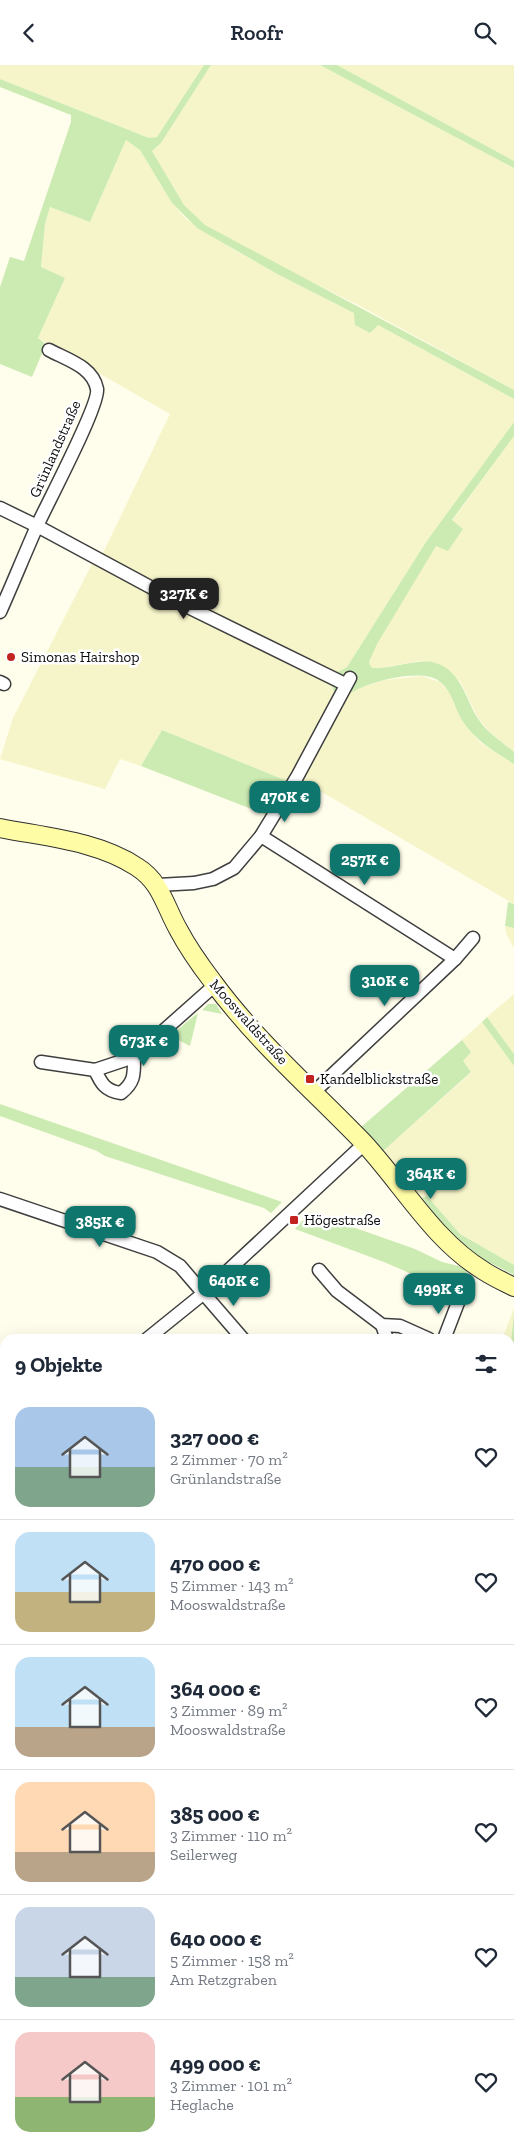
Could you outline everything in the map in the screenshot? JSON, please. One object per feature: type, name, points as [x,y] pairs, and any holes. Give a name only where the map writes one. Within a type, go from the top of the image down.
[{"type":"street","name":"Grünlandstraße","points":[[0,611],[37,526],[75,449],[98,392],[93,376],[82,367],[49,351]]},
{"type":"street","points":[[0,508],[180,603],[348,681],[297,777],[261,836],[234,869],[213,879],[194,883],[158,885]]},
{"type":"street","name":"Mooswaldstraße","points":[[0,828],[76,843],[117,855],[138,867],[158,885],[185,942],[214,985],[364,1144],[433,1227],[483,1271],[514,1287]]},
{"type":"street","points":[[261,836],[455,959]]},
{"type":"street","points":[[314,1092],[455,959],[473,938]]},
{"type":"street","points":[[41,1062],[95,1070],[134,1057],[214,985]]},
{"type":"street","points":[[95,1070],[102,1085],[111,1092],[121,1093],[130,1086],[134,1075],[134,1057]]},
{"type":"street","points":[[153,1334],[204,1293],[364,1144]]},
{"type":"street","points":[[0,1199],[157,1252],[180,1266],[240,1334]]},
{"type":"street","points":[[319,1271],[337,1291],[382,1325],[385,1334]]},
{"type":"street","points":[[446,1334],[460,1301]]},
{"type":"street","points":[[382,1325],[400,1326],[418,1334]]},
{"type":"green space","points":[[0,65],[204,65],[157,137],[149,138],[0,79]]},
{"type":"green space","points":[[204,65],[211,65],[161,143],[152,151],[184,205],[205,225],[514,390],[514,399],[378,325],[370,333],[355,325],[354,313],[279,275],[197,228],[172,203],[140,150],[126,140],[90,222],[50,207],[45,224],[41,267],[65,278],[38,338],[46,344],[32,377],[0,364],[0,287],[10,257],[24,261],[71,122],[71,115],[0,87],[0,79],[149,138],[157,137]]},
{"type":"green space","points":[[211,65],[320,65],[514,168],[514,390],[360,306],[271,262],[205,225],[192,214],[184,205],[152,151],[161,143]]},
{"type":"green space","points":[[320,65],[337,65],[514,161],[514,168]]},
{"type":"green space","points":[[337,65],[514,65],[514,161],[420,110]]},
{"type":"green space","points":[[126,140],[140,150],[172,203],[186,219],[231,248],[279,275],[378,325],[514,399],[514,422],[426,542],[347,667],[340,671],[333,672],[136,575],[102,555],[170,414],[38,338],[65,278],[41,268],[45,224],[50,207],[90,222]]},
{"type":"green space","points":[[514,422],[514,436],[452,520],[463,529],[448,551],[436,546],[377,644],[369,662],[371,667],[382,668],[416,662],[432,662],[449,670],[460,684],[477,717],[494,736],[514,752],[514,764],[485,745],[473,734],[459,715],[444,685],[430,677],[406,676],[377,682],[345,697],[303,781],[292,774],[334,692],[331,683],[136,575],[333,672],[340,671],[347,667],[426,542]]},
{"type":"green space","points":[[514,436],[514,752],[490,732],[478,718],[461,683],[455,676],[439,665],[419,661],[375,669],[371,667],[369,662],[376,644],[436,545],[463,529],[452,521]]},
{"type":"green space","points":[[94,560],[331,683],[334,692],[287,781],[162,730],[141,766],[120,759],[105,789],[0,759],[13,718]]},
{"type":"green space","points":[[422,676],[440,682],[453,697],[461,718],[470,731],[481,743],[514,764],[514,904],[303,781],[345,697],[353,690],[385,680]]},
{"type":"green space","points":[[162,730],[287,781],[267,815],[141,766]]},
{"type":"green space","points":[[508,902],[514,904],[514,928],[505,926]]},
{"type":"green space","points":[[505,926],[514,928],[514,948],[506,933]]},
{"type":"green space","points":[[514,994],[514,1054],[487,1017]]},
{"type":"green space","points":[[208,1004],[216,1004],[222,1014],[202,1010]]},
{"type":"green space","points":[[198,1013],[190,1046],[170,1036],[194,1016]]},
{"type":"green space","points":[[487,1017],[514,1054],[514,1066],[482,1022]]},
{"type":"green space","points":[[482,1022],[514,1066],[514,1265],[460,1234],[427,1196],[418,1200],[382,1152],[471,1073],[462,1061],[471,1052],[462,1040]]},
{"type":"green space","points":[[462,1040],[471,1052],[463,1061],[471,1072],[382,1152],[360,1128]]},
{"type":"green space","points":[[0,1104],[282,1202],[271,1213],[264,1208],[105,1156],[97,1151],[0,1116]]},
{"type":"green space","points":[[427,1196],[460,1234],[514,1265],[514,1275],[465,1250],[418,1200]]},
{"type":"green space","points":[[310,1212],[415,1249],[442,1262],[463,1267],[473,1281],[465,1297],[384,1262],[295,1229]]},
{"type":"green space","points":[[514,1308],[512,1334],[504,1334]]},
{"type":"green space","points":[[514,1313],[514,1334],[512,1334]]},
{"type":"place","name":"Simonas Hairshop","points":[[11,657]]},
{"type":"place","name":"Kandelblickstraße","points":[[310,1079]]},
{"type":"place","name":"Högestraße","points":[[294,1220]]}]
